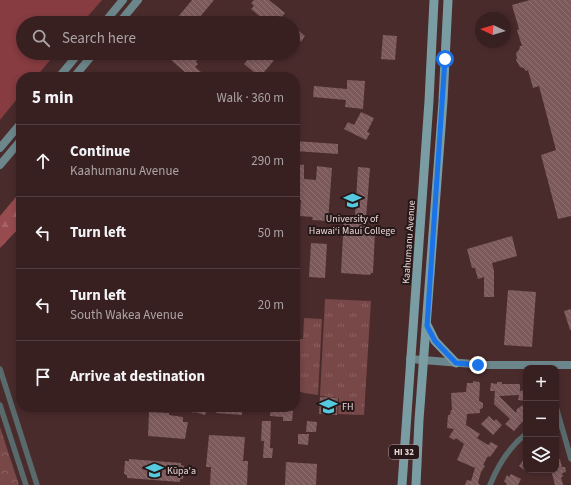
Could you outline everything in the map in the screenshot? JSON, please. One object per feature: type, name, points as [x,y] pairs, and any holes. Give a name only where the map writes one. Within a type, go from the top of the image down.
[{"type":"main road","points":[[110,16],[123,0]]},
{"type":"main road","points":[[125,16],[138,0]]},
{"type":"main road","name":"Kaahumanu Avenue","points":[[402,485],[429,100],[434,0]]},
{"type":"main road","name":"HI 32","points":[[416,485],[443,101],[448,0]]},
{"type":"main road","points":[[63,72],[73,60]]},
{"type":"main road","points":[[78,72],[88,60]]},
{"type":"main road","points":[[429,100],[443,101]]},
{"type":"main road","points":[[0,148],[16,129]]},
{"type":"main road","points":[[0,165],[16,146]]},
{"type":"main road","points":[[427,326],[435,341],[456,363]]},
{"type":"main road","points":[[410,359],[523,366]]},
{"type":"main road","points":[[559,366],[571,365]]},
{"type":"street","points":[[0,369],[37,485]]},
{"type":"street","points":[[0,405],[26,485]]},
{"type":"street","points":[[4,418],[15,415]]},
{"type":"street","points":[[559,423],[571,459]]},
{"type":"street","points":[[490,485],[499,465],[523,437]]},
{"type":"green space","points":[[16,197],[16,231],[0,248],[0,216]]},
{"type":"green space","points":[[325,299],[371,301],[364,415],[338,414],[339,398],[320,396]]},
{"type":"green space","points":[[304,318],[322,319],[318,395],[300,392],[300,339],[303,339]]},
{"type":"green space","points":[[0,427],[19,485],[0,485]]},
{"type":"shaded area","points":[[0,0],[102,0],[88,16],[16,16],[16,60],[50,60],[40,72],[16,72],[16,100],[0,120]]},
{"type":"building","points":[[192,0],[214,0],[201,16],[179,16]]},
{"type":"building","points":[[254,0],[269,0],[285,13],[283,16],[260,16],[251,9],[254,6],[251,3]]},
{"type":"building","points":[[530,0],[571,0],[571,216],[558,219],[541,155],[556,150],[539,86],[533,88],[528,70],[526,71],[524,68],[520,67],[516,60],[516,53],[520,46],[522,46],[512,5]]},
{"type":"building","points":[[300,32],[305,36],[301,42],[300,40]]},
{"type":"building","points":[[383,35],[397,36],[395,60],[381,59]]},
{"type":"building","points":[[171,60],[197,60],[196,62],[198,64],[195,67],[201,72],[185,72]]},
{"type":"building","points":[[247,60],[274,60],[264,72],[254,72],[244,64]]},
{"type":"building","points":[[347,80],[365,81],[363,109],[345,107],[346,100],[313,97],[314,86],[347,89]]},
{"type":"building","points":[[361,112],[374,118],[367,132],[370,133],[366,140],[344,129],[348,122],[354,125]]},
{"type":"building","points":[[300,141],[338,144],[338,154],[300,151]]},
{"type":"building","points":[[300,165],[304,165],[304,179],[316,180],[317,166],[332,168],[328,221],[312,220],[313,217],[300,216]]},
{"type":"building","points":[[358,167],[370,168],[365,231],[375,232],[373,273],[370,275],[341,273],[344,216],[355,217]]},
{"type":"building","points":[[512,236],[517,256],[492,263],[494,271],[494,297],[484,297],[484,277],[478,279],[475,268],[472,268],[467,249]]},
{"type":"building","points":[[311,243],[327,244],[325,278],[309,277]]},
{"type":"building","points":[[508,290],[536,292],[532,347],[504,345]]},
{"type":"building","points":[[571,309],[571,330],[570,330],[564,311]]},
{"type":"building","points":[[473,381],[479,382],[480,384],[479,401],[483,403],[483,408],[480,409],[480,413],[467,414],[466,425],[480,434],[477,438],[488,445],[491,442],[498,446],[490,457],[488,456],[483,465],[485,466],[481,472],[478,483],[480,485],[465,485],[467,480],[471,481],[475,468],[457,460],[464,444],[456,438],[454,440],[449,437],[454,429],[447,428],[448,415],[450,415],[452,410],[451,393],[466,392],[467,383],[473,383]]},
{"type":"building","points":[[497,382],[502,382],[502,384],[520,384],[520,391],[523,390],[523,401],[518,400],[519,395],[499,396],[516,413],[517,409],[523,405],[523,421],[514,431],[505,424],[510,419],[494,404],[495,391],[490,391],[491,383],[497,384]]},
{"type":"building","name":"FH","points":[[320,397],[338,398],[337,415],[319,414]]},
{"type":"building","points":[[149,412],[169,413],[169,415],[183,417],[183,422],[188,422],[185,439],[148,436]]},
{"type":"building","points":[[195,412],[206,412],[205,415]]},
{"type":"building","points":[[242,412],[242,415],[216,413]]},
{"type":"building","points":[[270,412],[293,412],[292,421],[283,421],[283,417],[270,416]]},
{"type":"building","points":[[489,416],[494,421],[496,419],[502,425],[493,435],[481,424]]},
{"type":"building","points":[[262,421],[271,421],[270,448],[273,448],[272,458],[263,458],[264,441],[261,441]]},
{"type":"building","points":[[307,421],[317,422],[316,432],[306,432]]},
{"type":"building","points":[[298,434],[309,434],[308,445],[298,444]]},
{"type":"building","points":[[209,435],[245,437],[243,461],[248,461],[247,485],[210,485],[211,467],[206,467]]},
{"type":"building","name":"Kūpa'a","points":[[129,459],[181,463],[181,465],[184,466],[183,479],[180,479],[180,482],[127,478],[127,475],[124,474],[125,461],[129,461]]},
{"type":"building","points":[[559,459],[562,467],[565,467],[566,472],[562,473],[563,477],[561,477],[563,485],[555,485],[552,473],[559,473]]},
{"type":"building","points":[[523,460],[523,469],[519,466]]},
{"type":"building","points":[[286,462],[317,464],[316,485],[285,485]]},
{"type":"building","points":[[511,474],[521,479],[518,485],[506,485],[507,483],[504,482],[507,475],[509,477]]},
{"type":"place","name":"University of Hawai‘i Maui College","points":[[352,201]]},
{"type":"place","name":"FH","points":[[329,406]]},
{"type":"place","name":"Kūpa'a","points":[[154,470]]},
{"type":"route","points":[[445,59],[427,326],[435,341],[456,363],[478,365]]}]
